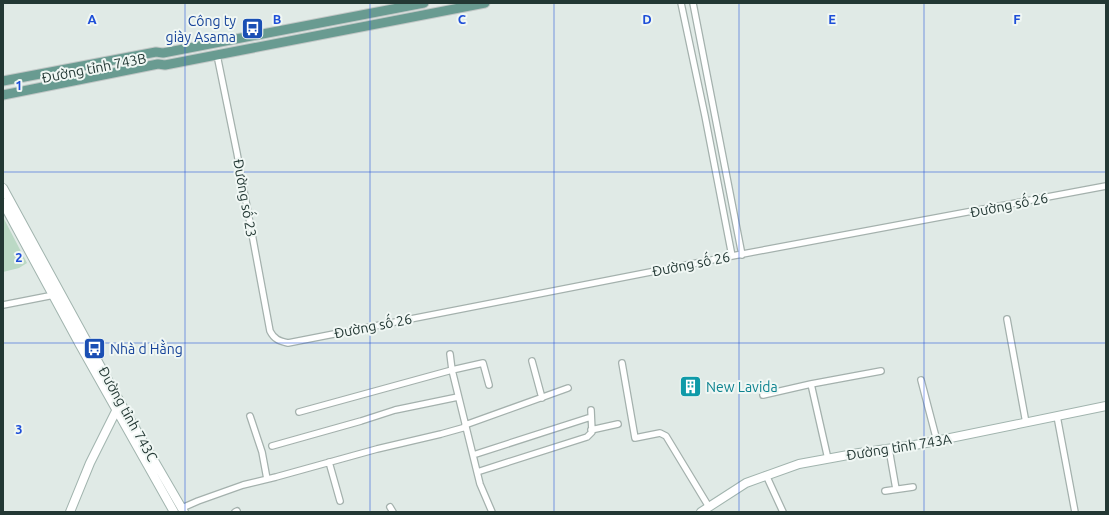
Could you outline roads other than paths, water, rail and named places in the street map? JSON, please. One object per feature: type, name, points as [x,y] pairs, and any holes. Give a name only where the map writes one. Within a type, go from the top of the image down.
[{"type":"main road","name":"Đường tỉnh 743B","points":[[3,81],[156,52],[163,53],[424,3]]},
{"type":"main road","name":"Đường tỉnh 743B","points":[[148,63],[165,65],[457,6],[486,3]]},
{"type":"main road","name":"Đường tỉnh 743B","points":[[148,63],[163,53]]},
{"type":"main road","points":[[3,88],[148,63]]},
{"type":"main road","points":[[3,95],[148,63]]},
{"type":"main road","name":"Đường tỉnh 743B","points":[[3,101],[159,70],[165,65]]},
{"type":"main road","name":"Đường tỉnh 743C","points":[[3,189],[116,410],[180,511]]},
{"type":"main road","name":"Đường tỉnh 743C","points":[[3,203],[120,402],[180,511]]},
{"type":"main road","points":[[70,512],[90,463],[120,402]]},
{"type":"main road","name":"Đường tỉnh 743A","points":[[701,512],[746,483],[799,464],[937,441],[1106,406]]},
{"type":"street","points":[[681,3],[732,256]]},
{"type":"street","points":[[693,3],[742,254]]},
{"type":"street","name":"Đường số 23","points":[[216,55],[237,152],[270,331],[272,336],[276,339]]},
{"type":"street","points":[[705,116],[714,113]]},
{"type":"street","name":"Đường số 26","points":[[276,339],[288,343],[742,254],[1106,186]]},
{"type":"street","points":[[3,304],[57,293]]},
{"type":"street","points":[[1007,319],[1026,423]]},
{"type":"street","points":[[450,354],[458,397],[480,484],[492,512]]},
{"type":"street","points":[[532,361],[542,398]]},
{"type":"street","points":[[299,412],[428,376],[483,363],[489,384]]},
{"type":"street","points":[[622,363],[636,438],[660,433],[666,436],[709,507]]},
{"type":"street","points":[[763,395],[882,370]]},
{"type":"street","points":[[921,380],[937,441]]},
{"type":"street","points":[[811,384],[828,459]]},
{"type":"street","points":[[180,511],[198,501],[243,485],[276,478],[329,462],[465,426],[568,388]]},
{"type":"street","points":[[272,446],[395,410],[458,397]]},
{"type":"street","points":[[477,472],[587,437],[590,435],[591,430],[591,410]]},
{"type":"street","points":[[250,416],[262,452],[267,479]]},
{"type":"street","points":[[1057,416],[1075,512]]},
{"type":"street","points":[[473,455],[591,417]]},
{"type":"street","points":[[591,430],[618,424]]},
{"type":"street","points":[[889,448],[896,489]]},
{"type":"street","points":[[329,462],[340,501]]},
{"type":"street","points":[[766,476],[782,512]]},
{"type":"street","points":[[885,491],[913,487]]},
{"type":"place","name":"Công ty giày Asama","points":[[252,29]]},
{"type":"place","name":"Nhà d Hằng","points":[[94,349]]},
{"type":"place","name":"New Lavida","points":[[690,387]]}]
